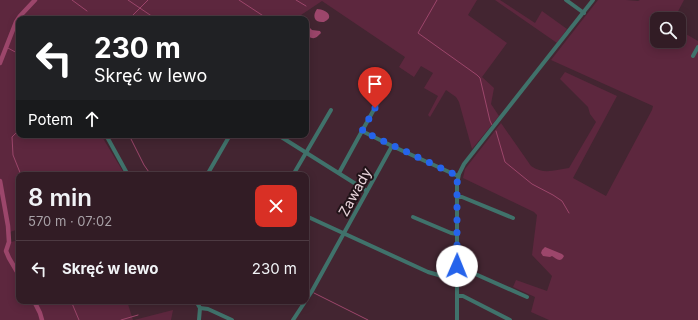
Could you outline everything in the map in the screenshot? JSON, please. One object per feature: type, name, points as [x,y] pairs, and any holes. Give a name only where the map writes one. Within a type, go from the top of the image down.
[{"type":"street","points":[[566,0],[584,13]]},
{"type":"street","points":[[457,320],[457,184],[460,170],[593,0]]},
{"type":"street","points":[[693,56],[698,47]]},
{"type":"street","points":[[339,173],[387,86]]},
{"type":"street","points":[[295,172],[331,110]]},
{"type":"street","points":[[362,131],[458,176]]},
{"type":"street","points":[[108,138],[126,172]]},
{"type":"street","points":[[209,172],[228,138]]},
{"type":"street","points":[[283,138],[367,191]]},
{"type":"street","name":"Zawady","points":[[309,295],[392,146]]},
{"type":"street","points":[[457,197],[513,218]]},
{"type":"street","points":[[309,217],[428,272],[442,276],[457,277]]},
{"type":"street","points":[[414,217],[451,233],[458,234]]},
{"type":"street","points":[[457,268],[527,297]]},
{"type":"street","points":[[457,296],[463,296],[510,320]]},
{"type":"street","points":[[198,304],[200,308],[199,320]]},
{"type":"street","name":"Zawady","points":[[293,320],[303,304]]},
{"type":"street","points":[[200,308],[208,309],[232,320]]},
{"type":"shaded area","points":[[0,0],[477,0],[468,15],[507,43],[482,77],[494,88],[491,104],[499,116],[472,149],[459,102],[456,97],[446,90],[430,117],[428,115],[438,96],[424,88],[433,73],[421,66],[414,77],[399,67],[405,57],[322,1],[300,16],[16,16],[16,138],[103,138],[123,172],[16,172],[16,230],[10,232],[11,242],[16,241],[16,304],[128,304],[133,320],[0,320]]},
{"type":"shaded area","points":[[495,0],[500,0],[535,23],[542,11],[567,29],[557,43]]},
{"type":"shaded area","points":[[598,0],[684,0],[678,12],[650,12],[650,48],[686,48],[686,34],[698,41],[698,320],[549,320],[531,312],[535,297],[513,287],[516,280],[547,291],[552,276],[532,255],[537,215],[534,212],[463,178],[465,169],[501,123],[531,166],[545,171],[569,168],[596,122],[590,114],[588,107],[560,79],[565,72],[617,96],[573,178],[606,196],[653,106],[551,60]]},
{"type":"shaded area","points":[[317,9],[323,10],[329,14],[329,19],[324,22],[316,20],[314,16]]},
{"type":"shaded area","points":[[309,24],[312,30],[320,31],[321,33],[316,38],[309,37]]},
{"type":"shaded area","points":[[545,247],[564,256],[560,260],[552,256],[543,256],[541,253]]},
{"type":"shaded area","points":[[173,310],[171,320],[134,320]]},
{"type":"waterway","points":[[20,16],[35,0]]},
{"type":"waterway","points":[[72,0],[87,11]]},
{"type":"waterway","points":[[128,0],[152,16]]},
{"type":"waterway","points":[[132,16],[148,0]]},
{"type":"waterway","points":[[239,0],[263,16]]},
{"type":"waterway","points":[[296,0],[306,6]]},
{"type":"waterway","points":[[437,0],[418,33],[480,78],[492,125]]},
{"type":"waterway","points":[[0,63],[16,22]]},
{"type":"waterway","points":[[6,47],[16,52]]},
{"type":"waterway","points":[[496,131],[505,162],[532,184],[562,201],[569,213]]},
{"type":"waterway","points":[[16,133],[12,137],[13,155],[20,172]]},
{"type":"waterway","points":[[130,138],[149,172]]},
{"type":"waterway","points":[[0,181],[8,226],[9,242],[6,251],[16,270]]},
{"type":"waterway","points":[[314,293],[368,320]]},
{"type":"waterway","points":[[36,304],[42,320]]},
{"type":"waterway","points":[[72,304],[79,320]]},
{"type":"waterway","points":[[121,320],[138,315]]},
{"type":"route","points":[[375,108],[362,131],[458,176],[457,266]]}]
